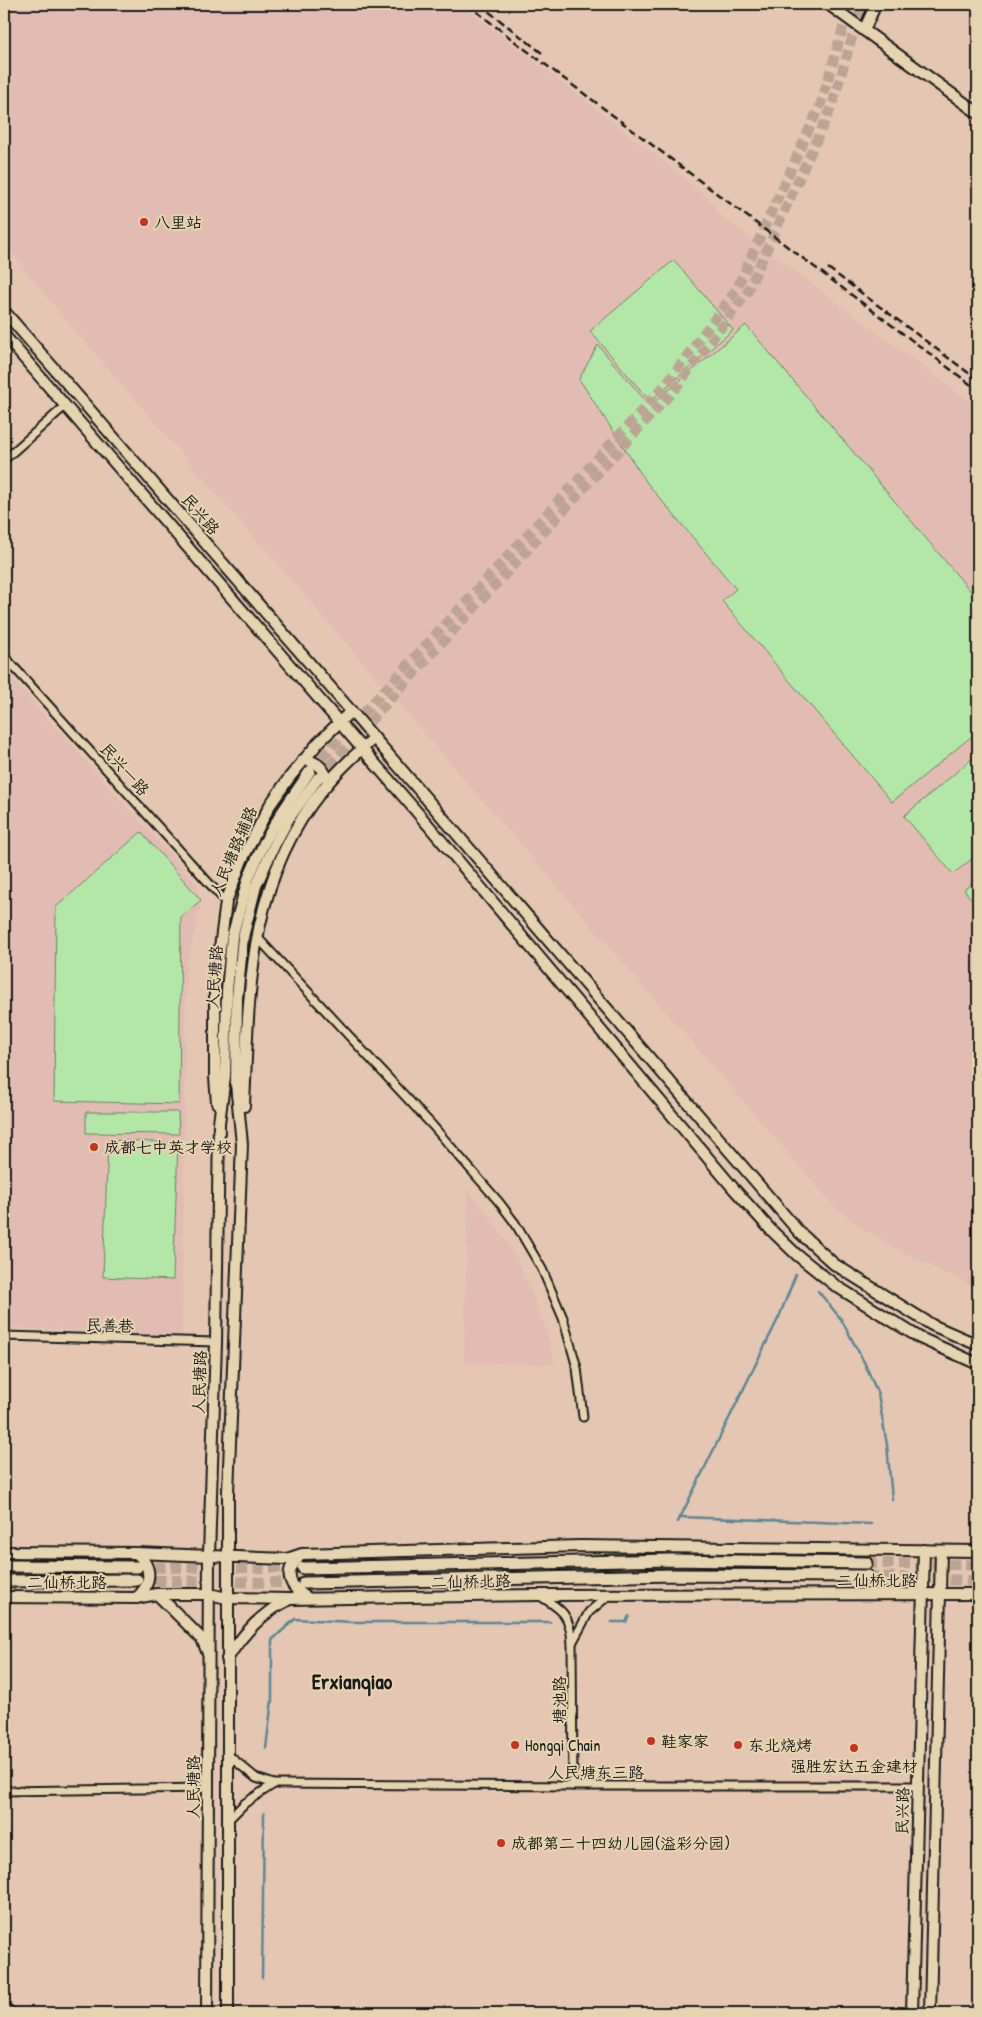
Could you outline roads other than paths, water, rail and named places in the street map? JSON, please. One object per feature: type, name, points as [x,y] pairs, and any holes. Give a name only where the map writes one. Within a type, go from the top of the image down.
[{"type":"main road","points":[[864,30],[876,4]]},
{"type":"main road","points":[[832,5],[978,113]]},
{"type":"main road","name":"民兴路","points":[[4,310],[799,1232],[834,1264],[932,1325],[978,1345]]},
{"type":"main road","name":"民兴路","points":[[4,335],[436,833],[734,1189],[770,1229],[797,1255],[836,1286],[920,1338],[978,1364]]},
{"type":"main road","points":[[65,406],[78,395]]},
{"type":"main road","name":"人民塘路辅路","points":[[219,1123],[215,1077],[215,986],[226,902],[242,860],[270,805],[304,760],[351,711]]},
{"type":"main road","points":[[242,1144],[249,983],[262,909],[282,855],[300,823],[328,783],[374,738]]},
{"type":"main road","points":[[304,760],[319,765],[327,776],[328,783]]},
{"type":"main road","name":"人民塘路","points":[[207,2013],[209,1555],[216,1342],[219,1123],[225,1076],[227,991],[232,937],[248,879],[264,843],[290,798],[314,774],[274,846],[256,886],[245,929],[237,998],[236,1084],[242,1144],[228,1492],[228,2013]]},
{"type":"main road","points":[[4,1552],[136,1553],[287,1559],[302,1554],[580,1546],[978,1551]]},
{"type":"main road","name":"民兴路","points":[[912,2013],[924,1550]]},
{"type":"main road","name":"民兴路","points":[[930,2013],[941,1551]]},
{"type":"main road","points":[[136,1553],[146,1562],[149,1570],[146,1588],[136,1598]]},
{"type":"main road","points":[[302,1554],[291,1564],[291,1579],[296,1592],[308,1599]]},
{"type":"main road","points":[[303,1568],[670,1560],[866,1563]]},
{"type":"main road","points":[[4,1566],[136,1566]]},
{"type":"main road","points":[[304,1583],[674,1575],[867,1576]]},
{"type":"main road","points":[[4,1581],[137,1580]]},
{"type":"main road","points":[[157,1594],[202,1639],[209,1656]]},
{"type":"main road","name":"二仙桥北路","points":[[4,1597],[136,1598],[157,1594],[209,1594],[228,1598],[308,1599],[538,1594],[978,1594]]},
{"type":"main road","points":[[227,1659],[240,1640],[275,1606],[289,1599]]},
{"type":"street","points":[[4,460],[65,406]]},
{"type":"street","name":"民兴一路","points":[[4,656],[226,902]]},
{"type":"street","points":[[257,937],[432,1125],[499,1202],[515,1224],[542,1270],[563,1318],[577,1368],[583,1417]]},
{"type":"street","name":"民善巷","points":[[4,1336],[216,1342]]},
{"type":"street","name":"塘池路","points":[[538,1594],[560,1608],[568,1618],[572,1643],[573,1786]]},
{"type":"street","points":[[572,1643],[589,1612],[609,1595]]},
{"type":"street","name":"人民塘东三路","points":[[227,1754],[256,1778],[274,1784],[918,1786]]},
{"type":"street","points":[[228,1820],[245,1802],[274,1784]]},
{"type":"street","points":[[4,1791],[208,1788]]},
{"type":"street","points":[[4,2013],[14,2013]]},
{"type":"waterway","points":[[678,1522],[779,1317],[796,1274]]},
{"type":"waterway","points":[[818,1291],[841,1319],[865,1364],[878,1394],[887,1445],[892,1499]]},
{"type":"waterway","points":[[680,1517],[871,1524]]},
{"type":"waterway","points":[[612,1622],[626,1622],[629,1616]]},
{"type":"waterway","points":[[266,1748],[272,1700],[272,1640],[295,1619],[353,1622],[550,1622]]},
{"type":"waterway","points":[[262,1978],[264,1813]]},
{"type":"tunnel","points":[[312,769],[665,385],[736,290],[821,103],[850,4]]},
{"type":"tunnel","points":[[319,777],[676,388],[747,293],[832,106],[862,4]]},
{"type":"tunnel","points":[[866,1563],[978,1565]]},
{"type":"tunnel","points":[[138,1567],[299,1568]]},
{"type":"tunnel","points":[[867,1576],[978,1581]]},
{"type":"tunnel","points":[[138,1580],[300,1583]]},
{"type":"railway","points":[[467,4],[978,390]]},
{"type":"railway","points":[[479,4],[542,53]]},
{"type":"railway","points":[[828,268],[978,380]]},
{"type":"place","name":"八里站","points":[[144,222]]},
{"type":"place","name":"成都七中英才学校","points":[[94,1147]]},
{"type":"place","name":"鞋家家","points":[[651,1741]]},
{"type":"place","name":"Hongqi Chain","points":[[515,1745]]},
{"type":"place","name":"东北烧烤","points":[[738,1745]]},
{"type":"place","name":"强胜宏达五金建材","points":[[854,1748]]},
{"type":"place","name":"成都第二十四幼儿园(溢彩分园)","points":[[501,1843]]},
{"type":"district","name":"Erxianqiao","points":[[352,1682]]}]
